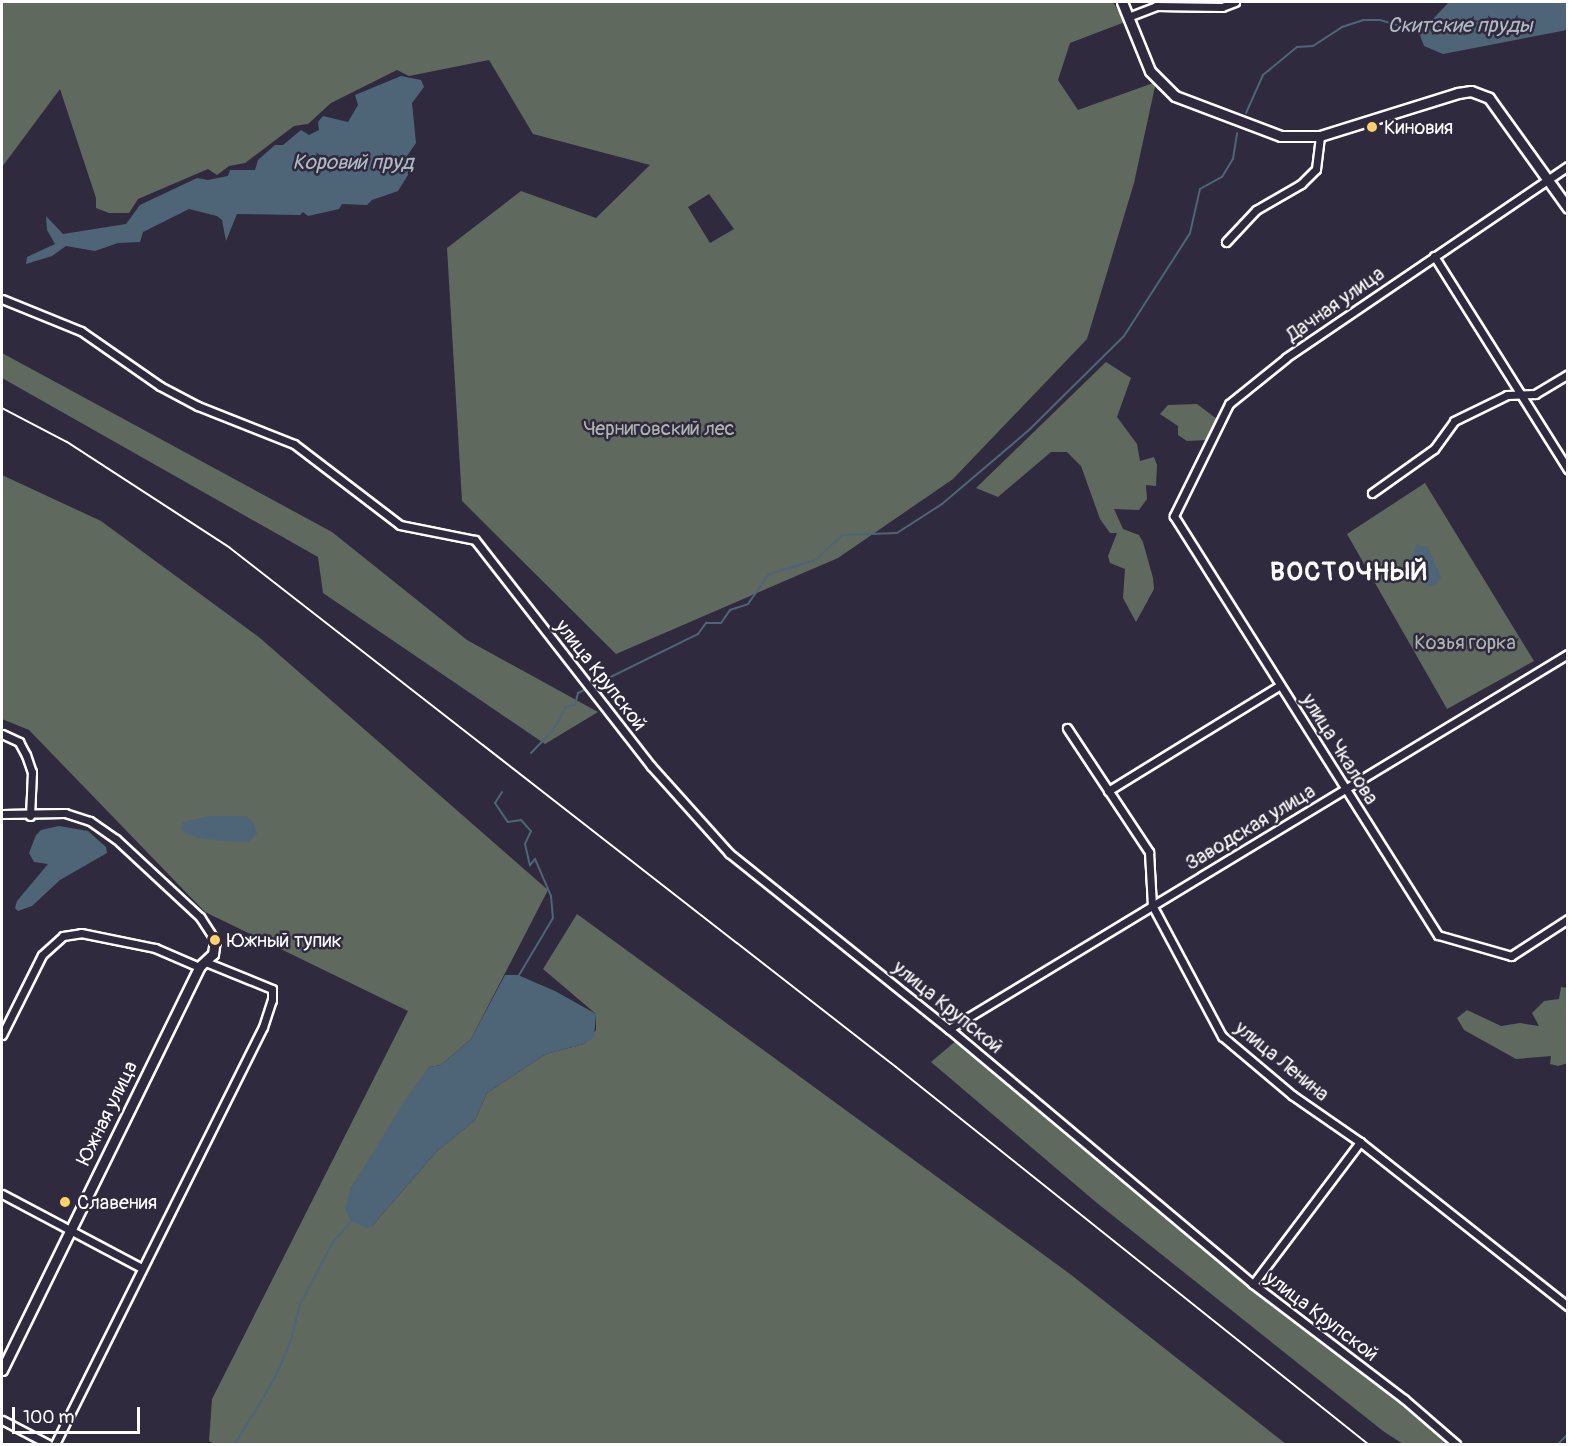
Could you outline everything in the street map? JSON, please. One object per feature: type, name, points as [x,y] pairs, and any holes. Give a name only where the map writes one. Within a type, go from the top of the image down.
[{"type":"street","points":[[1122,2],[1150,71],[1174,96],[1281,136],[1320,136],[1471,91],[1489,98],[1502,113],[1568,208]]},
{"type":"street","points":[[1128,17],[1155,6],[1222,7],[1235,2]]},
{"type":"street","points":[[1226,242],[1256,210],[1301,184],[1316,169],[1320,136]]},
{"type":"street","name":"Дачная улица","points":[[1174,516],[1228,404],[1286,358],[1568,166]]},
{"type":"street","points":[[1434,256],[1568,470]]},
{"type":"street","name":"улица Крупской","points":[[2,299],[81,331],[160,386],[198,406],[294,444],[400,525],[475,540],[651,766],[729,853],[949,1029],[1253,1284],[1404,1399],[1456,1444]]},
{"type":"street","points":[[1372,493],[1434,449],[1455,421],[1507,395],[1535,394],[1568,374]]},
{"type":"street","name":"улица Чкалова","points":[[1174,516],[1438,935],[1511,956],[1568,919]]},
{"type":"street","name":"Заводская улица","points":[[949,1029],[1568,654]]},
{"type":"street","points":[[1108,791],[1280,685]]},
{"type":"street","name":"улица Ленина","points":[[1067,728],[1149,852],[1152,905],[1222,1036],[1292,1095],[1360,1142],[1568,1306]]},
{"type":"street","points":[[2,734],[19,742],[32,772],[30,816]]},
{"type":"street","points":[[2,814],[30,816],[65,813],[90,821],[116,839],[191,910],[215,940]]},
{"type":"street","points":[[2,1035],[49,946],[63,936],[81,933],[155,948],[272,989],[272,1000],[263,1027],[55,1444]]},
{"type":"street","name":"Южная улица","points":[[2,1370],[215,940]]},
{"type":"street","points":[[1253,1284],[1360,1142]]},
{"type":"street","points":[[2,1194],[71,1228],[142,1268]]},
{"type":"street","points":[[2,1420],[48,1444]]},
{"type":"green space","name":"Черниговский лес","points":[[2,2],[1113,2],[1125,22],[1070,43],[1058,80],[1078,110],[1156,82],[1134,183],[1087,339],[953,479],[838,558],[616,654],[462,501],[447,248],[521,191],[596,218],[650,165],[533,134],[489,60],[409,76],[397,70],[331,103],[308,124],[294,126],[245,163],[229,166],[217,175],[208,169],[138,199],[129,213],[109,213],[96,208],[96,198],[60,89],[2,167]],"holes":[[[709,194],[734,229],[710,243],[688,207]]]},
{"type":"green space","points":[[2,353],[332,532],[467,640],[598,712],[545,744],[323,593],[318,557],[2,378]]},
{"type":"green space","points":[[1106,362],[1131,378],[1117,417],[1137,444],[1140,461],[1154,457],[1157,465],[1156,486],[1146,485],[1147,499],[1139,510],[1114,509],[1123,529],[1139,535],[1143,542],[1153,578],[1154,589],[1136,622],[1123,598],[1125,569],[1110,563],[1108,556],[1117,533],[1110,533],[1100,519],[1081,466],[1067,452],[1051,452],[998,497],[976,488]]},
{"type":"green space","points":[[1197,404],[1217,419],[1207,440],[1187,441],[1178,435],[1178,426],[1160,414],[1168,405]]},
{"type":"green space","points":[[2,475],[101,521],[260,638],[548,890],[471,1039],[441,1065],[429,1067],[350,1190],[372,1226],[437,1151],[475,1120],[487,1093],[546,1054],[584,1044],[596,1030],[596,1014],[543,969],[577,914],[1070,1274],[1286,1444],[214,1444],[209,1441],[212,1399],[408,1011],[205,912],[29,730],[2,719]]},
{"type":"green space","name":"Козья горка","points":[[1425,483],[1534,661],[1447,709],[1347,534]]},
{"type":"green space","points":[[1561,987],[1567,988],[1568,1063],[1558,1066],[1550,1064],[1551,1056],[1516,1059],[1464,1030],[1457,1018],[1467,1010],[1501,1026],[1520,1023],[1539,1026],[1532,1013],[1544,1001],[1559,999]]},
{"type":"green space","points":[[957,1040],[1398,1401],[1446,1444],[1403,1444],[1383,1431],[1097,1203],[931,1062]]},
{"type":"water","name":"Скитские пруды","points":[[1449,2],[1567,2],[1567,30],[1443,54],[1424,46],[1415,22],[1431,21]]},
{"type":"water","name":"Коровий пруд","points":[[401,76],[421,80],[424,87],[412,103],[416,143],[407,156],[408,175],[398,191],[372,200],[367,205],[342,204],[339,209],[308,216],[303,212],[300,215],[237,214],[226,241],[222,220],[217,216],[189,209],[143,232],[140,242],[118,243],[95,251],[66,246],[52,256],[26,264],[27,257],[55,244],[47,230],[46,216],[63,234],[126,224],[140,205],[197,178],[208,180],[228,176],[230,170],[255,170],[258,160],[275,145],[283,145],[301,130],[309,135],[319,130],[318,122],[323,116],[348,122],[358,105],[355,95]]},
{"type":"water","points":[[1417,543],[1421,547],[1427,545],[1441,577],[1435,586],[1427,585],[1411,558]]},
{"type":"water","points":[[209,816],[246,816],[254,823],[257,834],[248,842],[234,842],[197,838],[181,830],[183,822]]},
{"type":"water","points":[[59,826],[88,831],[106,847],[107,853],[60,880],[32,906],[18,911],[15,908],[17,901],[48,864],[34,862],[29,853],[36,835],[41,830]]},
{"type":"water","points":[[505,975],[518,975],[555,991],[596,1014],[594,1037],[584,1044],[546,1054],[487,1093],[475,1120],[437,1151],[372,1226],[367,1228],[351,1221],[345,1209],[350,1190],[404,1101],[429,1067],[441,1065],[471,1039]]},
{"type":"waterway","points":[[1246,113],[1263,75],[1297,47],[1313,46],[1342,27],[1363,20],[1380,20],[1420,32]]},
{"type":"waterway","points":[[531,753],[554,729],[567,706],[575,705],[578,693],[698,634],[706,623],[721,623],[730,610],[748,604],[769,574],[816,560],[842,535],[897,533],[942,504],[1029,430],[1124,336],[1190,233],[1200,189],[1222,177],[1233,159],[1237,133]]},
{"type":"waterway","points":[[502,792],[495,803],[508,822],[521,820],[531,831],[525,844],[530,865],[535,859],[551,896],[553,918],[518,977]]},
{"type":"waterway","points":[[235,1444],[275,1378],[291,1340],[300,1304],[333,1242],[352,1220]]},
{"type":"waterway","points":[[1558,1444],[1568,1434]]},
{"type":"railway","points":[[2,408],[67,442],[230,548],[896,1067],[1368,1444]]},
{"type":"place","name":"Киновия","points":[[1372,127]]},
{"type":"place","name":"Южный тупик","points":[[215,940]]},
{"type":"place","name":"Славения","points":[[65,1202]]},
{"type":"district","name":"ВОСТОЧНЫЙ","points":[[1349,573]]}]
